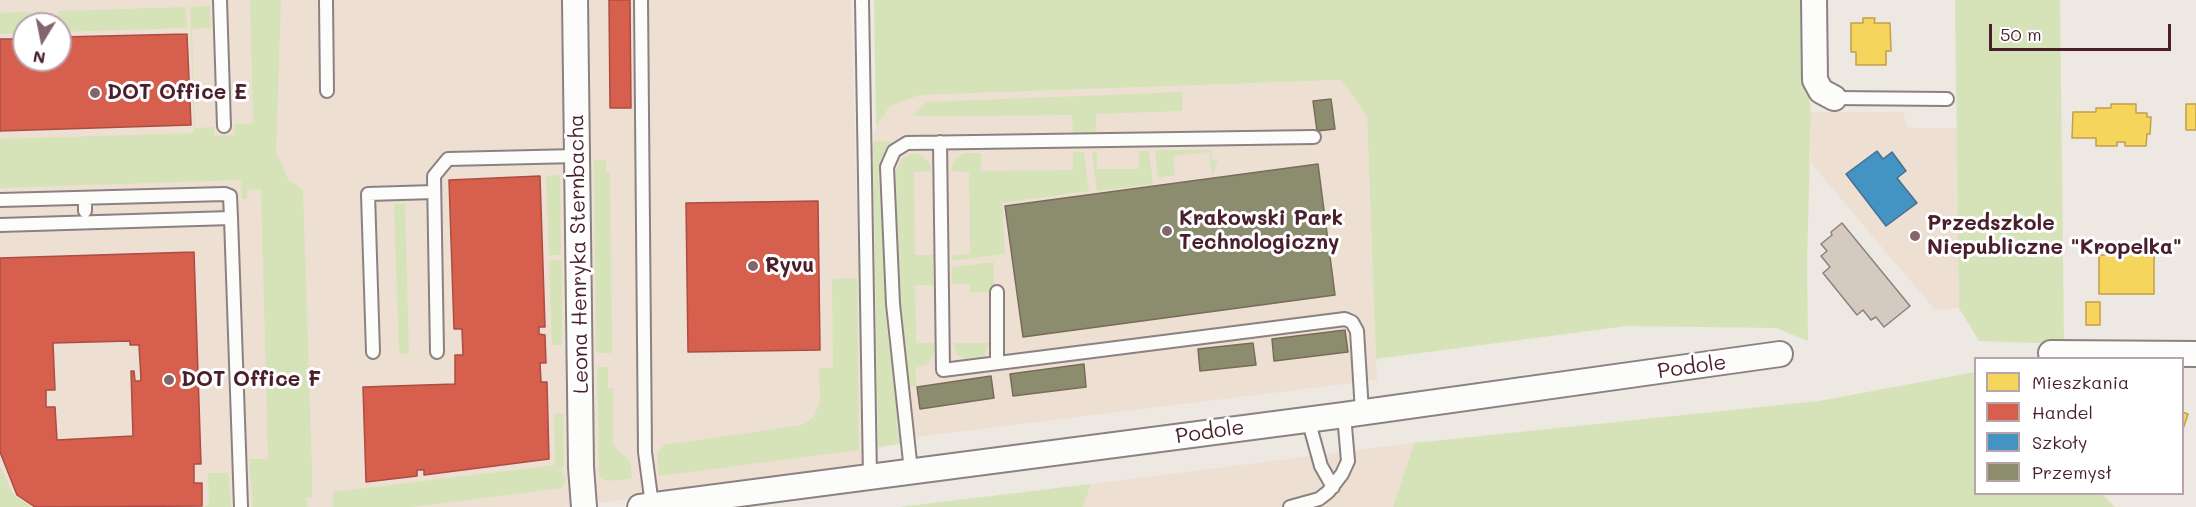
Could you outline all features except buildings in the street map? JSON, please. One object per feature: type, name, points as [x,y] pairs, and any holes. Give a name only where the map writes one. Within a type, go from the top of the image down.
[{"type":"street","name":"Leona Henryka Sternbacha","points":[[575,0],[581,467],[584,507]]},
{"type":"street","points":[[1814,0],[1815,80],[1821,91],[1834,98]]},
{"type":"street","points":[[2051,353],[2196,354]]},
{"type":"street","name":"Podole","points":[[646,506],[1353,414],[1780,354]]},
{"type":"lane","points":[[220,0],[224,126]]},
{"type":"lane","points":[[326,0],[327,91]]},
{"type":"lane","points":[[641,0],[646,506]]},
{"type":"lane","points":[[862,0],[870,477]]},
{"type":"lane","points":[[1834,98],[1947,99]]},
{"type":"lane","points":[[911,471],[893,304],[887,167],[894,151],[907,143],[1314,137]]},
{"type":"lane","points":[[940,142],[943,370],[1345,319],[1352,322],[1357,331],[1348,461],[1333,487],[1319,499],[1290,507]]},
{"type":"lane","points":[[437,352],[434,176],[448,159],[577,156]]},
{"type":"lane","points":[[373,352],[368,194],[434,192]]},
{"type":"lane","points":[[0,200],[225,194],[230,196],[242,507]]},
{"type":"lane","points":[[85,198],[85,212]]},
{"type":"lane","points":[[0,225],[231,218]]},
{"type":"lane","points":[[997,292],[998,363]]},
{"type":"lane","points":[[1308,419],[1321,466],[1333,487]]},
{"type":"shaded area","points":[[0,0],[851,0],[864,470],[564,507],[0,507]]},
{"type":"shaded area","points":[[1341,80],[1367,116],[1377,380],[891,440],[876,222],[869,162],[876,127],[890,106],[920,95]]},
{"type":"shaded area","name":"Przedszkole Niepubliczne \"Kropelka\"","points":[[1811,112],[1903,112],[1908,128],[1957,128],[1959,308],[1935,310],[1811,163]]},
{"type":"shaded area","points":[[1414,443],[1393,507],[1083,507],[1091,484]]},
{"type":"green space","points":[[250,0],[281,0],[276,152],[289,181],[303,189],[312,469],[312,498],[302,499],[307,500],[307,507],[253,507],[249,459],[268,459],[261,189],[247,190],[247,199],[242,199],[241,180],[0,188],[0,139],[194,133],[190,7],[210,6],[211,28],[192,29],[195,128],[214,127],[214,136],[234,135],[235,124],[253,123]]},
{"type":"green space","points":[[874,0],[1800,0],[1811,112],[1807,265],[1808,341],[1776,328],[1626,326],[1376,359],[1367,116],[1341,80],[920,95],[890,106],[876,127]]},
{"type":"green space","points":[[1955,0],[2060,0],[2064,344],[1979,341],[1959,308]]},
{"type":"green space","points":[[186,7],[187,28],[72,32],[72,12],[59,11]]},
{"type":"green space","points":[[0,13],[12,13],[12,34],[0,34]]},
{"type":"green space","points":[[1183,92],[1182,111],[1096,114],[1096,133],[1073,133],[1072,115],[913,116],[927,102]]},
{"type":"green space","points":[[873,142],[894,143],[882,157],[878,178],[883,211],[886,320],[898,421],[896,422],[901,444],[878,447]]},
{"type":"green space","points":[[1155,150],[1210,150],[1212,161],[1218,160],[1212,177],[1209,152],[1173,156],[1175,175],[1158,178]]},
{"type":"green space","points":[[1139,151],[1149,151],[1153,184],[1097,191],[1092,152],[1097,152],[1097,169],[1139,169]]},
{"type":"green space","points":[[1073,152],[1084,152],[1089,191],[1002,203],[1005,254],[952,261],[952,255],[970,254],[969,172],[951,171],[955,159],[964,153],[981,153],[981,171],[1073,170]]},
{"type":"green space","points":[[914,153],[923,156],[930,163],[932,171],[914,172],[915,255],[933,255],[933,285],[915,285],[916,343],[934,343],[934,352],[928,364],[915,368],[917,386],[910,387],[902,314],[899,313],[896,171],[902,159]]},
{"type":"green space","points":[[594,160],[606,160],[606,173],[610,173],[612,353],[596,353]]},
{"type":"green space","points":[[560,175],[561,255],[549,255],[546,176]]},
{"type":"green space","points":[[394,204],[405,204],[409,354],[399,354]]},
{"type":"green space","points":[[562,260],[562,345],[552,345],[549,261]]},
{"type":"green space","points":[[994,262],[994,292],[970,292],[970,284],[952,284],[952,267]]},
{"type":"green space","points":[[857,278],[859,450],[659,476],[657,454],[664,445],[796,426],[814,417],[820,400],[819,368],[833,368],[832,279]]},
{"type":"green space","points":[[953,343],[989,343],[984,355],[971,361],[958,356]]},
{"type":"green space","points":[[597,367],[608,367],[608,388],[613,388],[613,445],[630,461],[632,479],[605,481],[599,476]]},
{"type":"green space","points":[[1974,372],[1974,495],[2103,495],[2115,507],[1393,507],[1414,443],[1819,401]]},
{"type":"green space","points":[[554,414],[563,414],[564,466],[562,475],[565,475],[565,480],[561,488],[412,507],[333,507],[333,492],[555,465]]},
{"type":"green space","points":[[0,467],[13,494],[32,507],[0,507]]},
{"type":"green space","points":[[208,473],[228,473],[231,507],[200,507],[209,505]]},
{"type":"green space","points":[[1091,484],[1083,507],[899,507]]},
{"type":"place","name":"DOT Office E","points":[[95,93]]},
{"type":"place","name":"Krakowski Park Technologiczny","points":[[1167,231]]},
{"type":"place","name":"Przedszkole Niepubliczne \"Kropelka\"","points":[[1915,236]]},
{"type":"place","name":"Ryvu","points":[[753,266]]},
{"type":"place","name":"DOT Office F","points":[[169,380]]}]
